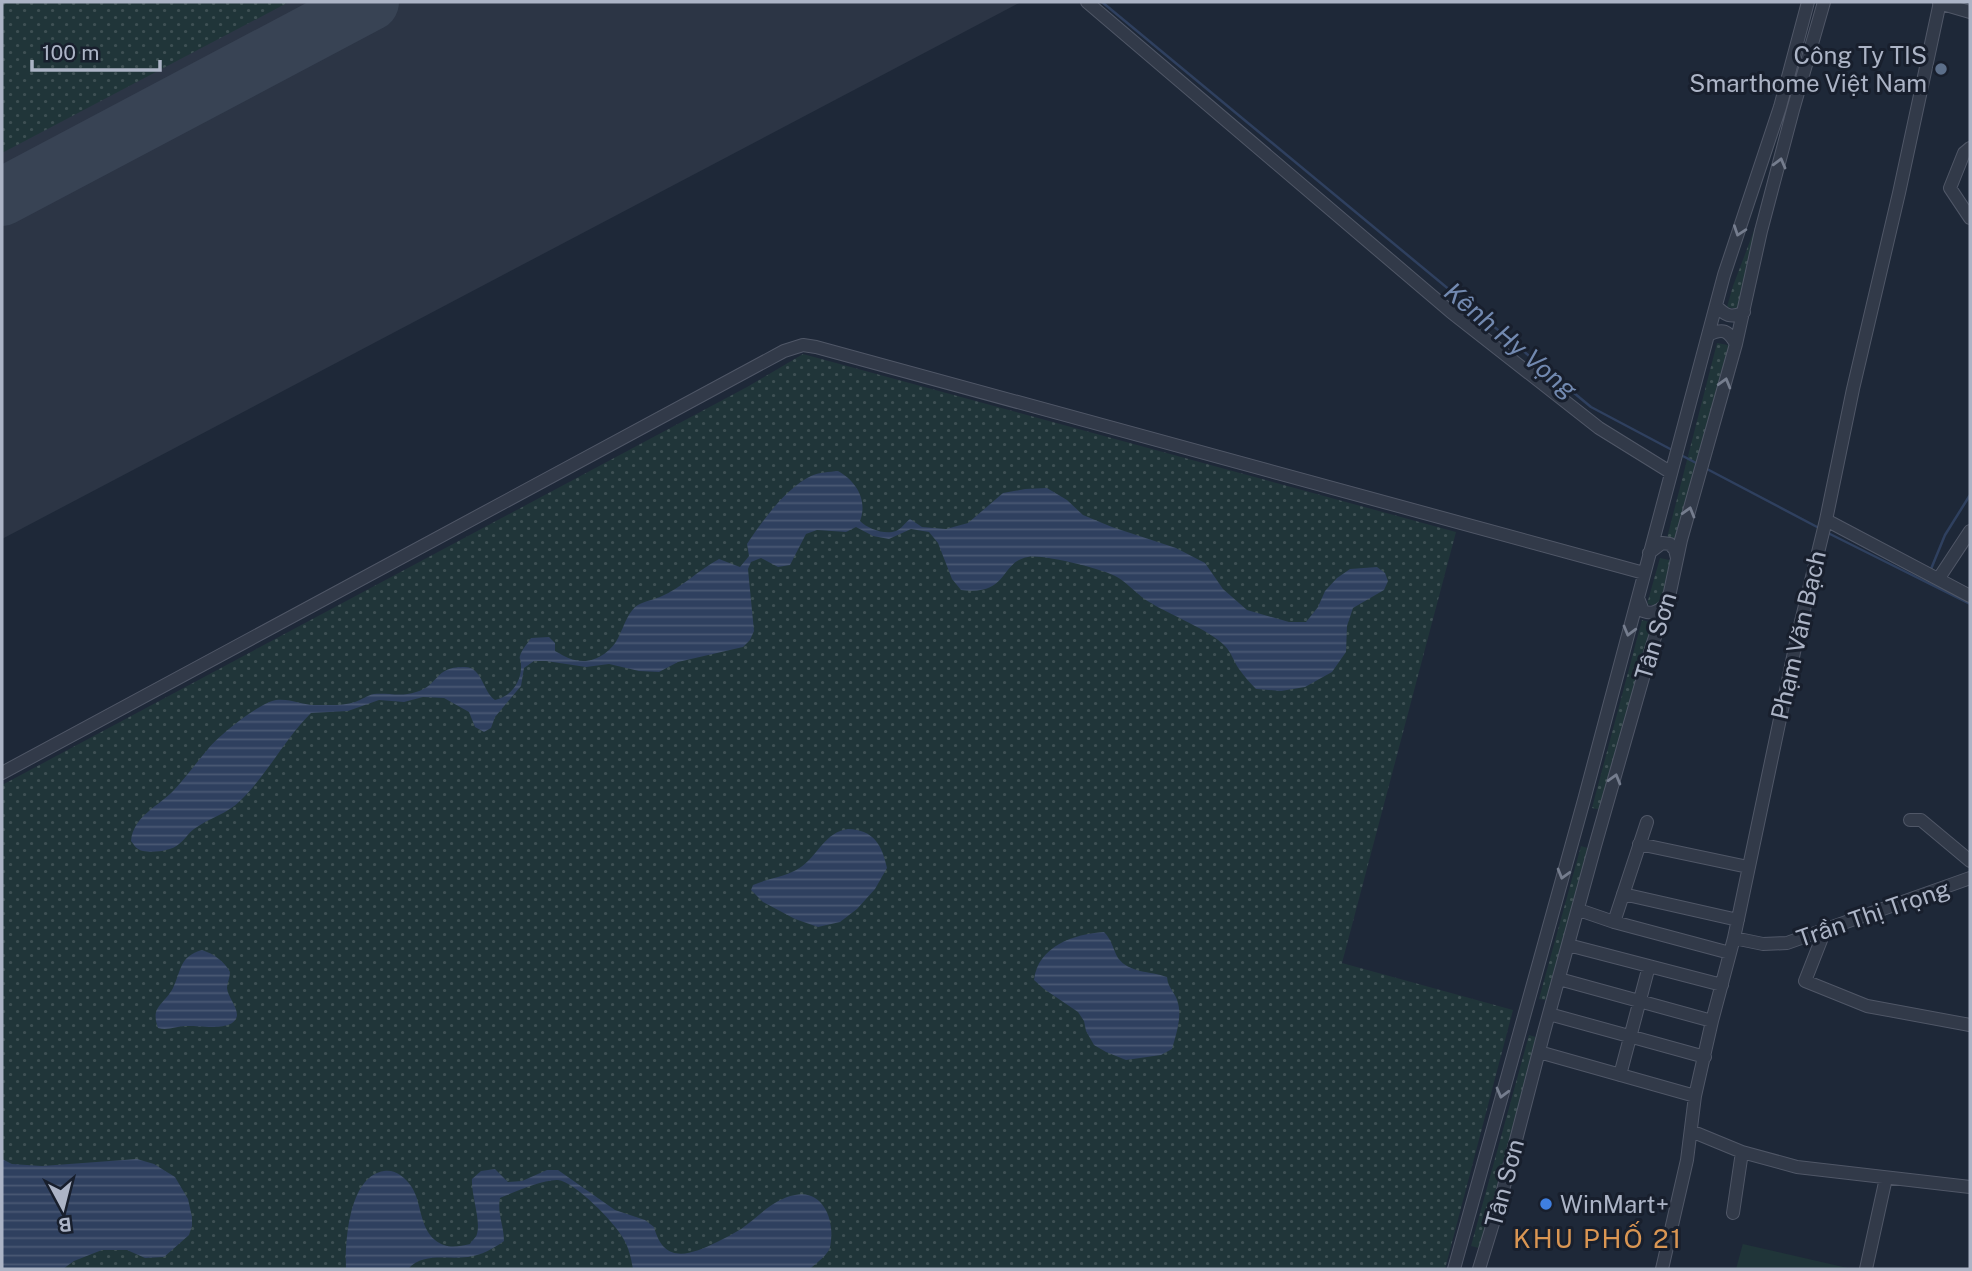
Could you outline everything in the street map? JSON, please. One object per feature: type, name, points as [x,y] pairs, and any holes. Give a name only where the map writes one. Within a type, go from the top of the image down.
[{"type":"street","points":[[1087,2],[1451,312],[1599,428],[1671,471]]},
{"type":"street","name":"Tân Sơn","points":[[1479,1269],[1595,846],[1663,607],[1670,592],[1736,344],[1793,85],[1808,2]]},
{"type":"street","name":"Tân Sơn","points":[[1793,85],[1824,2]]},
{"type":"street","points":[[1939,2],[1970,12]]},
{"type":"street","name":"Phạm Văn Bạch","points":[[1662,1269],[1687,1160],[1695,1096],[1734,938],[1774,740],[1826,520],[1939,2]]},
{"type":"street","name":"Tân Sơn","points":[[1454,1269],[1584,800],[1724,275],[1787,109]]},
{"type":"street","points":[[1970,148],[1964,153],[1951,188],[1970,218]]},
{"type":"street","points":[[1716,306],[1729,316],[1744,312]]},
{"type":"street","points":[[1708,335],[1717,330],[1724,331],[1736,344]]},
{"type":"street","points":[[2,773],[785,351],[803,345],[1644,573]]},
{"type":"street","points":[[1826,520],[1970,596]]},
{"type":"street","points":[[1936,576],[1970,531]]},
{"type":"street","points":[[1649,553],[1662,543],[1670,544],[1677,558]]},
{"type":"street","points":[[1637,597],[1643,611],[1656,612],[1663,607]]},
{"type":"street","points":[[1584,800],[1584,810],[1590,818],[1605,813]]},
{"type":"street","points":[[1910,820],[1921,820],[1970,861]]},
{"type":"street","points":[[1614,922],[1647,822]]},
{"type":"street","points":[[1573,838],[1578,834],[1589,834],[1595,846]]},
{"type":"street","points":[[1639,844],[1748,867]]},
{"type":"street","name":"Trần Thị Trọng","points":[[1734,938],[1763,944],[1787,943],[1970,878]]},
{"type":"street","points":[[1623,894],[1738,920]]},
{"type":"street","points":[[1579,910],[1730,953]]},
{"type":"street","points":[[1825,930],[1805,981],[1867,1006],[1970,1025]]},
{"type":"street","points":[[1568,945],[1722,985]]},
{"type":"street","points":[[1620,1075],[1649,966]]},
{"type":"street","points":[[1559,979],[1712,1021]]},
{"type":"street","points":[[1529,993],[1533,1002],[1539,1006],[1552,999]]},
{"type":"street","points":[[1549,1014],[1705,1057]]},
{"type":"street","points":[[1521,1025],[1526,1020],[1534,1020],[1544,1032]]},
{"type":"street","points":[[1539,1052],[1695,1096]]},
{"type":"street","points":[[1691,1131],[1742,1152],[1797,1167],[1970,1186]]},
{"type":"street","points":[[1733,1213],[1742,1152]]},
{"type":"street","points":[[1866,1269],[1886,1178]]},
{"type":"street","points":[[1461,1243],[1464,1251],[1471,1256],[1477,1256],[1486,1248]]},
{"type":"shaded area","points":[[2,2],[1021,2],[2,539]]},
{"type":"green space","points":[[2,2],[289,2],[2,153]]},
{"type":"green space","points":[[1775,175],[1743,310],[1727,307],[1733,286]]},
{"type":"green space","points":[[1717,343],[1733,346],[1681,542],[1667,538]]},
{"type":"green space","points":[[803,354],[1456,532],[1342,963],[1513,1010],[1445,1269],[2,1269],[2,785],[747,387]]},
{"type":"green space","points":[[1660,558],[1674,561],[1661,607],[1647,604]]},
{"type":"green space","points":[[1642,620],[1657,624],[1606,811],[1592,808]]},
{"type":"green space","points":[[1581,846],[1594,850],[1552,1001],[1539,999]]},
{"type":"green space","points":[[1529,1035],[1542,1039],[1487,1250],[1471,1246]]},
{"type":"green space","points":[[1743,1244],[1852,1269],[1736,1269]]},
{"type":"water","points":[[838,471],[850,480],[859,492],[862,506],[860,521],[882,532],[898,530],[910,519],[922,527],[946,529],[968,523],[1003,493],[1047,488],[1067,500],[1083,515],[1176,548],[1205,563],[1223,589],[1247,610],[1289,622],[1306,622],[1318,607],[1325,591],[1350,569],[1377,567],[1385,573],[1388,581],[1384,590],[1353,608],[1347,626],[1346,652],[1332,672],[1305,687],[1281,691],[1256,689],[1239,669],[1227,648],[1218,640],[1146,600],[1110,574],[1059,560],[1028,557],[1012,565],[996,584],[988,588],[977,591],[961,590],[952,579],[938,543],[929,532],[911,529],[889,539],[873,536],[856,527],[846,532],[817,530],[806,534],[790,565],[778,567],[761,558],[751,562],[748,569],[754,631],[743,647],[678,662],[659,672],[639,671],[609,664],[586,667],[534,661],[524,668],[521,686],[495,717],[491,728],[484,732],[475,727],[469,712],[444,698],[423,697],[404,702],[379,700],[348,711],[311,713],[250,791],[224,813],[194,829],[172,848],[157,852],[143,851],[131,841],[136,825],[174,790],[213,743],[240,720],[269,702],[287,700],[313,705],[337,705],[358,701],[374,694],[401,695],[424,689],[448,670],[465,667],[471,668],[479,675],[495,700],[506,696],[517,682],[521,671],[520,655],[531,638],[549,637],[555,643],[555,651],[572,659],[588,661],[601,656],[616,642],[635,607],[668,593],[719,559],[740,567],[749,556],[747,544],[767,516],[793,488],[811,476]]},
{"type":"water","points":[[848,829],[864,832],[875,840],[887,868],[875,889],[857,909],[840,922],[818,927],[795,919],[763,902],[751,890],[753,885],[801,867],[833,834]]},
{"type":"water","points":[[1104,932],[1123,963],[1134,969],[1167,977],[1176,996],[1179,1008],[1177,1032],[1172,1049],[1161,1055],[1126,1060],[1094,1045],[1078,1012],[1034,980],[1042,958],[1050,950],[1070,939]]},
{"type":"water","points":[[202,950],[218,958],[230,972],[227,988],[237,1012],[235,1021],[215,1027],[158,1028],[157,1010],[173,988],[182,964],[189,956]]},
{"type":"water","points":[[2,1159],[12,1164],[42,1166],[137,1159],[154,1164],[175,1177],[188,1199],[192,1217],[189,1235],[164,1257],[145,1258],[127,1250],[102,1250],[74,1261],[63,1269],[2,1269]]},
{"type":"water","points":[[495,1169],[508,1182],[522,1181],[547,1170],[558,1170],[615,1210],[645,1220],[654,1227],[664,1247],[679,1254],[717,1242],[741,1229],[780,1200],[804,1194],[819,1201],[828,1214],[830,1247],[810,1269],[633,1269],[630,1253],[619,1231],[584,1195],[565,1182],[552,1180],[500,1198],[504,1241],[478,1255],[421,1260],[408,1269],[346,1269],[351,1211],[363,1184],[372,1175],[388,1171],[403,1177],[415,1192],[430,1235],[443,1245],[456,1246],[470,1244],[477,1234],[472,1179],[481,1171]]},
{"type":"waterway","name":"Kênh Hy Vọng","points":[[1102,2],[1591,407],[1674,451]]},
{"type":"waterway","name":"Kênh Hy Vọng","points":[[1679,454],[1698,464]]},
{"type":"waterway","name":"Kênh Hy Vọng","points":[[1707,469],[1819,528]]},
{"type":"waterway","points":[[1931,569],[1945,535],[1970,495]]},
{"type":"waterway","name":"Kênh Hy Vọng","points":[[1828,533],[1970,604]]},
{"type":"runway","points":[[2,197],[370,2]]},
{"type":"place","name":"Công Ty TIS Smarthome Việt Nam","points":[[1941,69]]},
{"type":"place","name":"WinMart+","points":[[1546,1204]]},
{"type":"district","name":"KHU PHỐ 21","points":[[1598,1238]]}]
